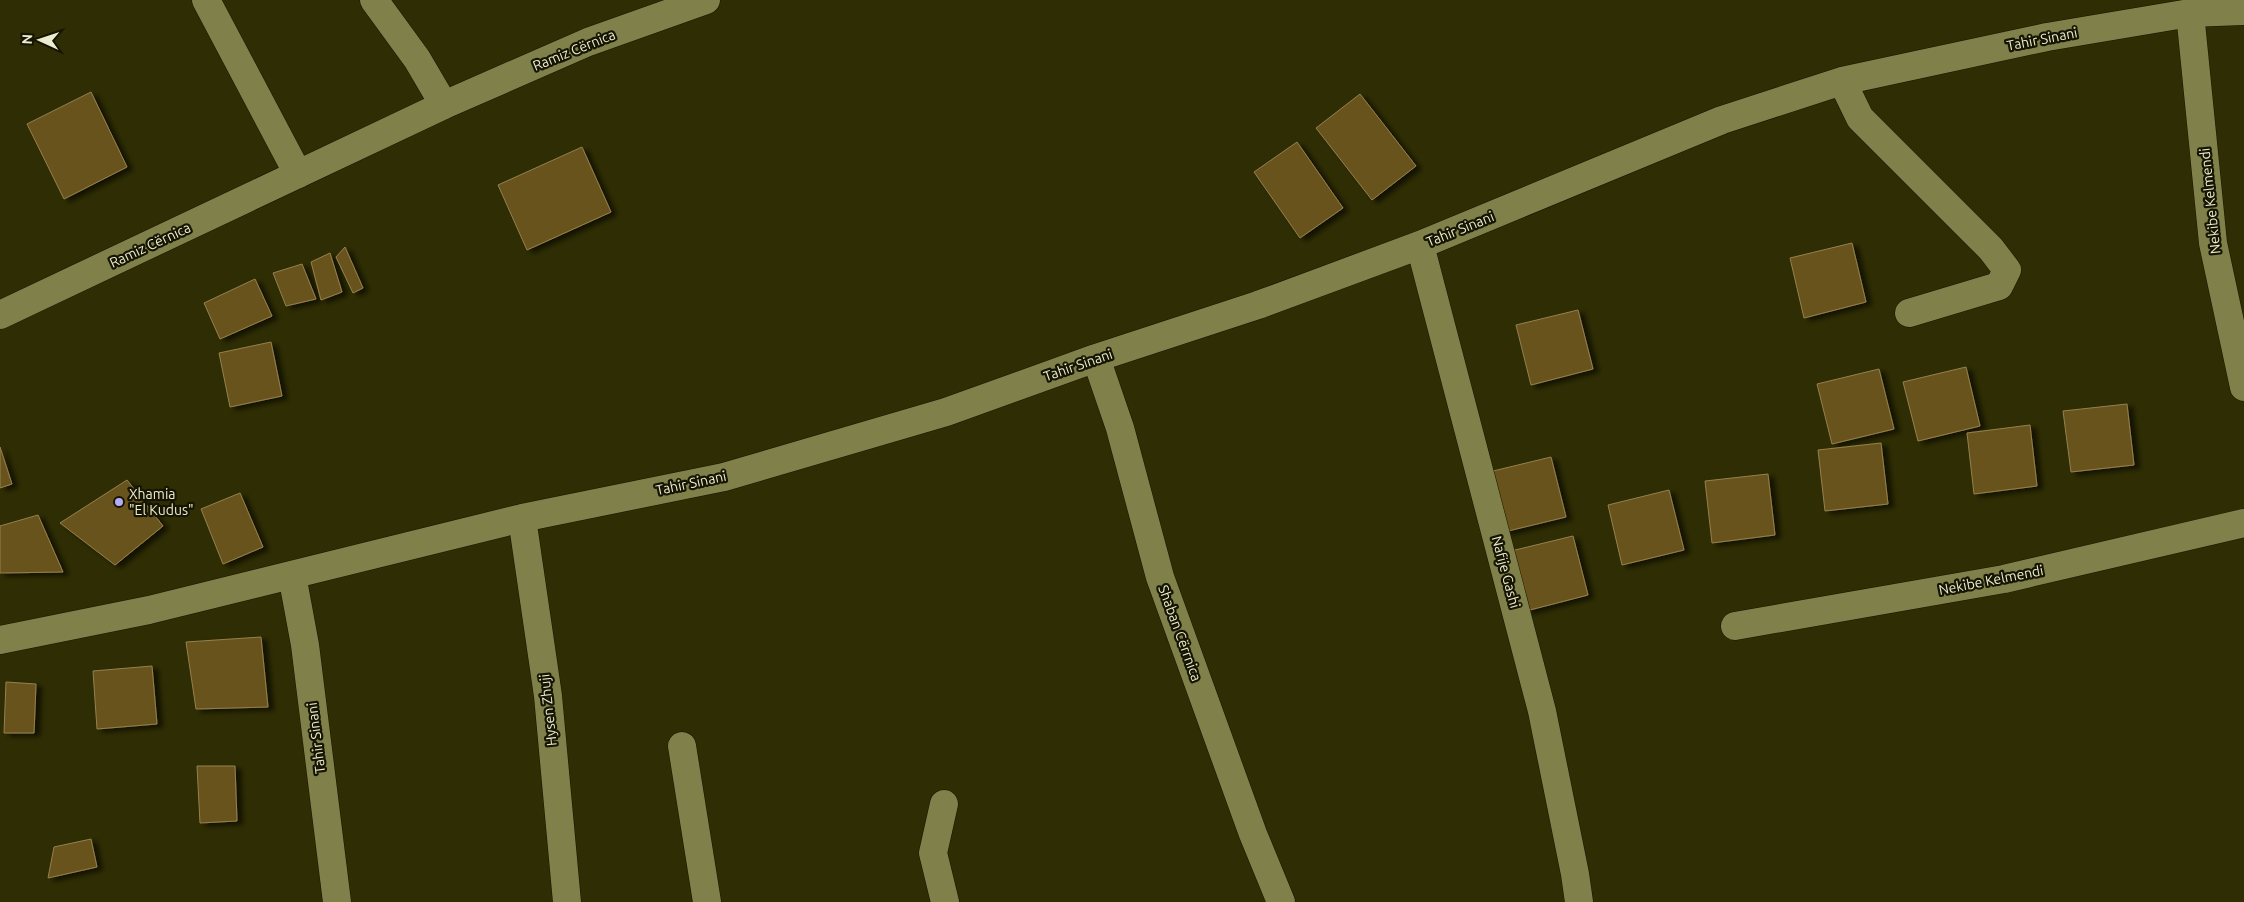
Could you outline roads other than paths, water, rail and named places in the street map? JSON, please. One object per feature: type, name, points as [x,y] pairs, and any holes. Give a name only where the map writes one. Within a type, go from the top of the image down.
[{"type":"street","points":[[206,0],[298,174]]},
{"type":"street","points":[[374,0],[417,59],[444,105]]},
{"type":"street","name":"Ramiz Cërnica","points":[[0,315],[444,105],[588,42],[706,0]]},
{"type":"street","name":"Tahir Sinani","points":[[0,640],[149,610],[522,518],[724,477],[946,412],[1096,358],[1258,305],[1420,244],[1722,120],[1842,81],[2047,37],[2190,13],[2244,11]]},
{"type":"street","name":"Nekibe Kelmendi","points":[[2190,13],[2213,244],[2244,387]]},
{"type":"street","points":[[1842,81],[1860,118],[1991,249],[2007,270],[1998,286],[1909,313]]},
{"type":"street","name":"Nafije Gashi","points":[[1420,244],[1542,711],[1575,874],[1578,902]]},
{"type":"street","name":"Shaban Cërrnica","points":[[1096,358],[1120,428],[1160,577],[1253,834],[1281,902]]},
{"type":"street","name":"Hysen Zhuji","points":[[522,518],[548,696],[567,902]]},
{"type":"street","name":"Nekibe Kelmendi","points":[[1735,626],[2004,579],[2244,523]]},
{"type":"street","name":"Tahir Sinani","points":[[292,575],[305,645],[337,902]]},
{"type":"street","points":[[682,746],[707,902]]},
{"type":"street","points":[[944,804],[933,853],[945,902]]},
{"type":"place","name":"Xhamia \"El Kudus\"","points":[[119,502]]}]
